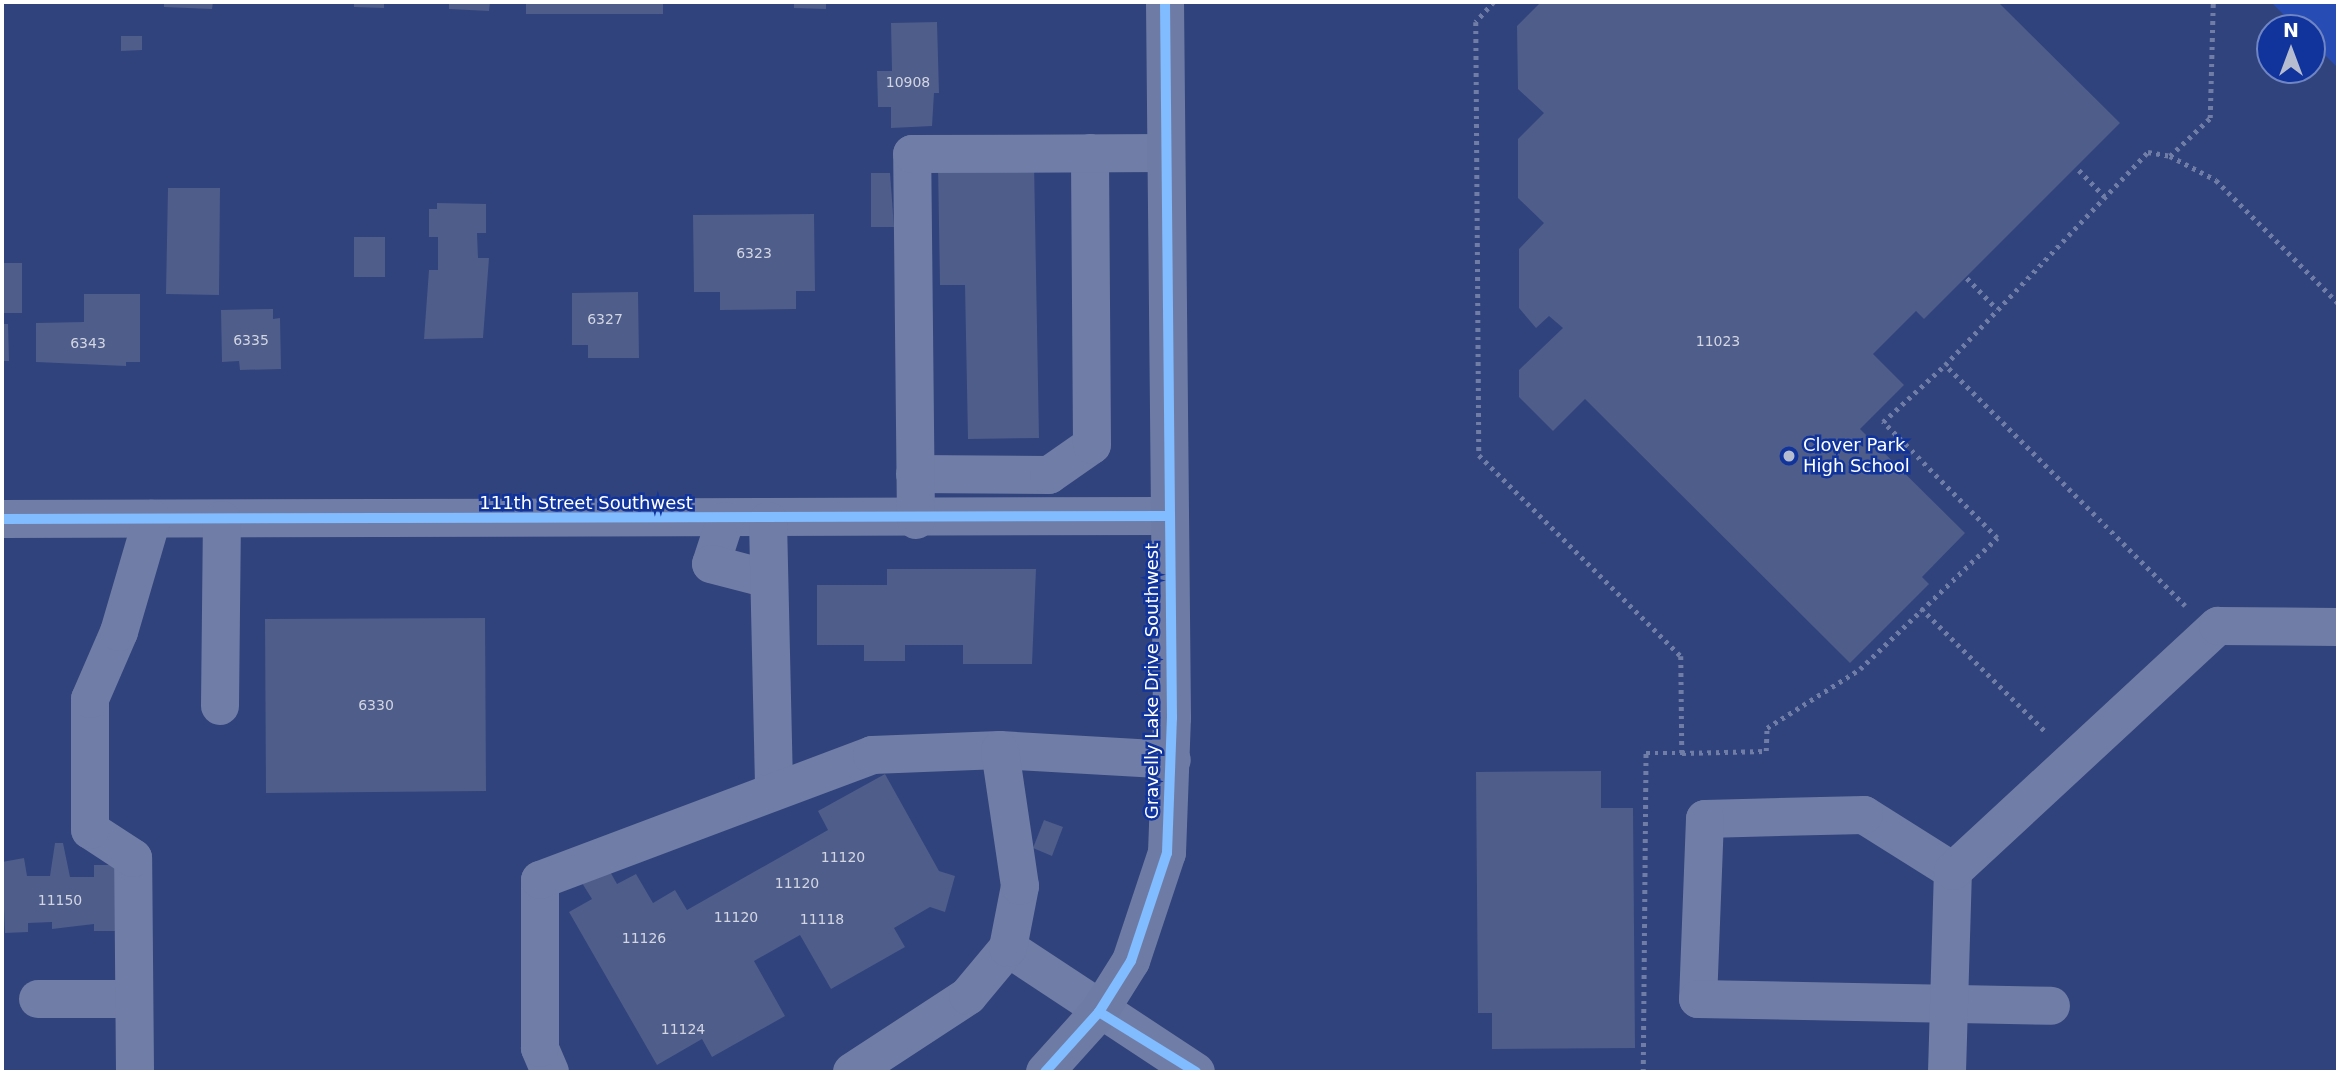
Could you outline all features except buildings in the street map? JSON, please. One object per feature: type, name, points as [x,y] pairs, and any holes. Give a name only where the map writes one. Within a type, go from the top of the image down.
[{"type":"main road","name":"Gravelly Lake Drive Southwest","points":[[1045,1072],[1099,1012],[1130,961],[1154,900],[1167,853],[1172,760],[1165,2]]},
{"type":"street","points":[[915,474],[1034,475],[1066,467],[1092,444],[1090,153]]},
{"type":"street","points":[[916,520],[912,154],[1166,153]]},
{"type":"street","points":[[1034,475],[1035,518]]},
{"type":"street","name":"111th Street Southwest","points":[[2,519],[768,521],[1170,516]]},
{"type":"street","points":[[135,1072],[133,858],[90,830],[90,699],[119,632],[152,519]]},
{"type":"street","points":[[220,706],[222,520]]},
{"type":"street","points":[[725,521],[711,564],[768,579]]},
{"type":"street","points":[[768,521],[774,791]]},
{"type":"street","points":[[1947,1072],[1953,870],[2218,626],[2338,627]]},
{"type":"street","points":[[852,1072],[968,996],[1008,948],[1020,886],[1000,750]]},
{"type":"street","points":[[550,1072],[540,1048],[540,880],[872,754],[1000,750],[1172,760]]},
{"type":"street","points":[[1953,870],[1864,815],[1705,819],[1698,999],[1949,1007],[2051,1006]]},
{"type":"street","points":[[1008,948],[1099,1012],[1196,1072]]},
{"type":"street","points":[[38,999],[134,999]]},
{"type":"path","points":[[1494,2],[1476,22],[1479,455],[1681,656],[1682,753]]},
{"type":"path","points":[[2170,156],[2210,118],[2213,2]]},
{"type":"path","points":[[1643,1072],[1646,753],[1766,751],[1767,728],[1860,669],[1997,538],[1883,422],[1945,365],[2148,152],[2170,156],[2216,180],[2338,303]]},
{"type":"path","points":[[2079,170],[2105,197]]},
{"type":"path","points":[[1967,278],[1997,309]]},
{"type":"path","points":[[1945,365],[2188,609]]},
{"type":"path","points":[[1921,608],[2054,740]]},
{"type":"shaded area","points":[[2271,2],[2338,2],[2338,68],[2326,56],[2326,14],[2283,14]]},
{"type":"cycle path","points":[[1045,1072],[1099,1012],[1131,961],[1167,853],[1172,718],[1165,2]]},
{"type":"cycle path","points":[[2,519],[1170,516]]},
{"type":"cycle path","points":[[1099,1012],[1196,1072]]},
{"type":"place","name":"Clover Park High School","points":[[1789,456]]}]
